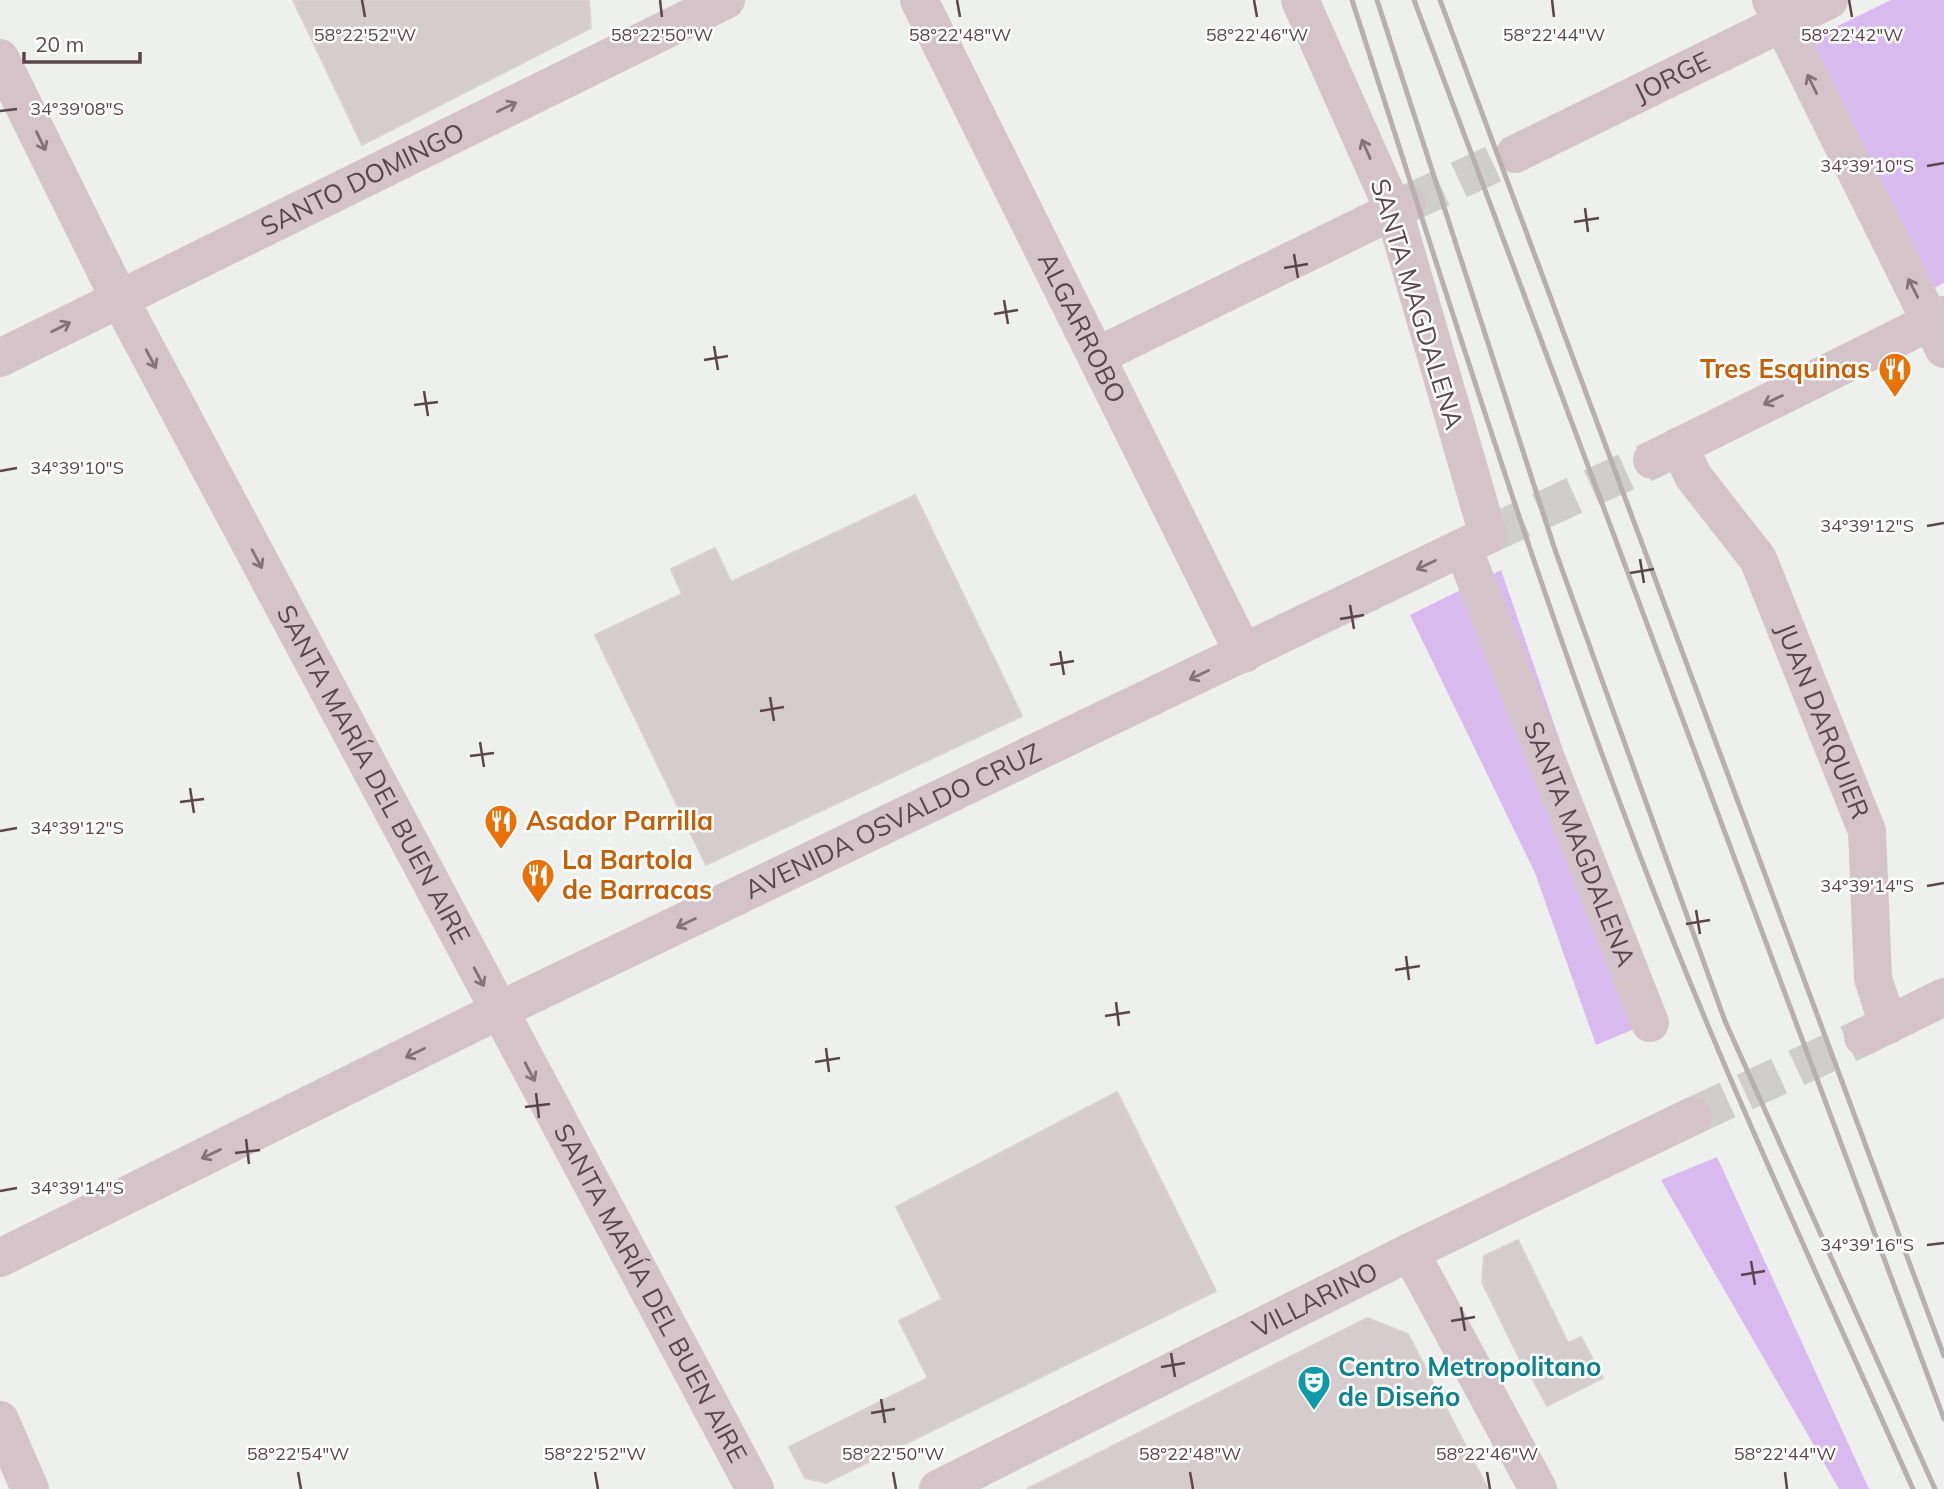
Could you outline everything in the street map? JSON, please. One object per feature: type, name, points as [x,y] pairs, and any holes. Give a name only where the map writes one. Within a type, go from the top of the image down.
[{"type":"street","name":"SANTO DOMINGO","points":[[0,358],[726,0]]},
{"type":"street","name":"ALGARROBO","points":[[919,0],[1244,654]]},
{"type":"street","name":"SANTA MAGDALENA","points":[[1300,0],[1401,208],[1475,542],[1650,1023]]},
{"type":"street","name":"JORGE","points":[[1515,154],[1777,11],[1829,0]]},
{"type":"street","points":[[1777,11],[1940,329]]},
{"type":"street","name":"SANTA MARÍA DEL BUEN AIRE","points":[[0,58],[118,298],[755,1489]]},
{"type":"street","points":[[1097,356],[1401,208]]},
{"type":"street","name":"JUAN DARQUIER","points":[[1940,329],[1666,453],[1693,476],[1758,559],[1867,831],[1875,1031],[1944,998]]},
{"type":"street","name":"AVENIDA OSVALDO CRUZ","points":[[0,1258],[498,1012],[1475,542]]},
{"type":"street","name":"VILLARINO","points":[[938,1489],[1410,1252],[1693,1116]]},
{"type":"street","points":[[1410,1252],[1538,1489]]},
{"type":"street","points":[[0,1420],[30,1489]]},
{"type":"shaded area","points":[[1891,0],[1944,0],[1944,283],[1930,290],[1807,41]]},
{"type":"shaded area","points":[[1501,570],[1656,1020],[1596,1045],[1535,873],[1410,615]]},
{"type":"shaded area","points":[[1717,1157],[1869,1489],[1839,1489],[1661,1180]]},
{"type":"building","points":[[293,0],[589,0],[591,28],[362,145]]},
{"type":"building","points":[[915,495],[1022,716],[706,865],[595,635],[682,594],[671,569],[715,548],[731,582]]},
{"type":"building","points":[[1117,1092],[1216,1291],[826,1483],[805,1478],[789,1447],[928,1378],[899,1321],[942,1299],[896,1207]]},
{"type":"building","points":[[1518,1240],[1568,1343],[1581,1337],[1603,1378],[1547,1406],[1523,1361],[1521,1362],[1482,1282],[1484,1256]]},
{"type":"building","name":"Centro Metropolitano de Diseño","points":[[1367,1318],[1408,1334],[1488,1489],[1027,1489]]},
{"type":"tunnel","points":[[1407,204],[1515,154]]},
{"type":"tunnel","points":[[1488,535],[1652,460]]},
{"type":"tunnel","points":[[1693,1116],[1863,1037]]},
{"type":"railway","points":[[1352,0],[1533,557],[1652,887],[1779,1190],[1913,1489]]},
{"type":"railway","points":[[1377,0],[1555,550],[1725,1021],[1935,1489]]},
{"type":"railway","points":[[1414,0],[1944,1419]]},
{"type":"railway","points":[[1440,0],[1944,1356]]},
{"type":"place","name":"Tres Esquinas","points":[[1895,399]]},
{"type":"place","name":"Asador Parrilla","points":[[501,851]]},
{"type":"place","name":"La Bartola de Barracas","points":[[538,905]]},
{"type":"place","name":"Centro Metropolitano de Diseño","points":[[1314,1412]]}]
